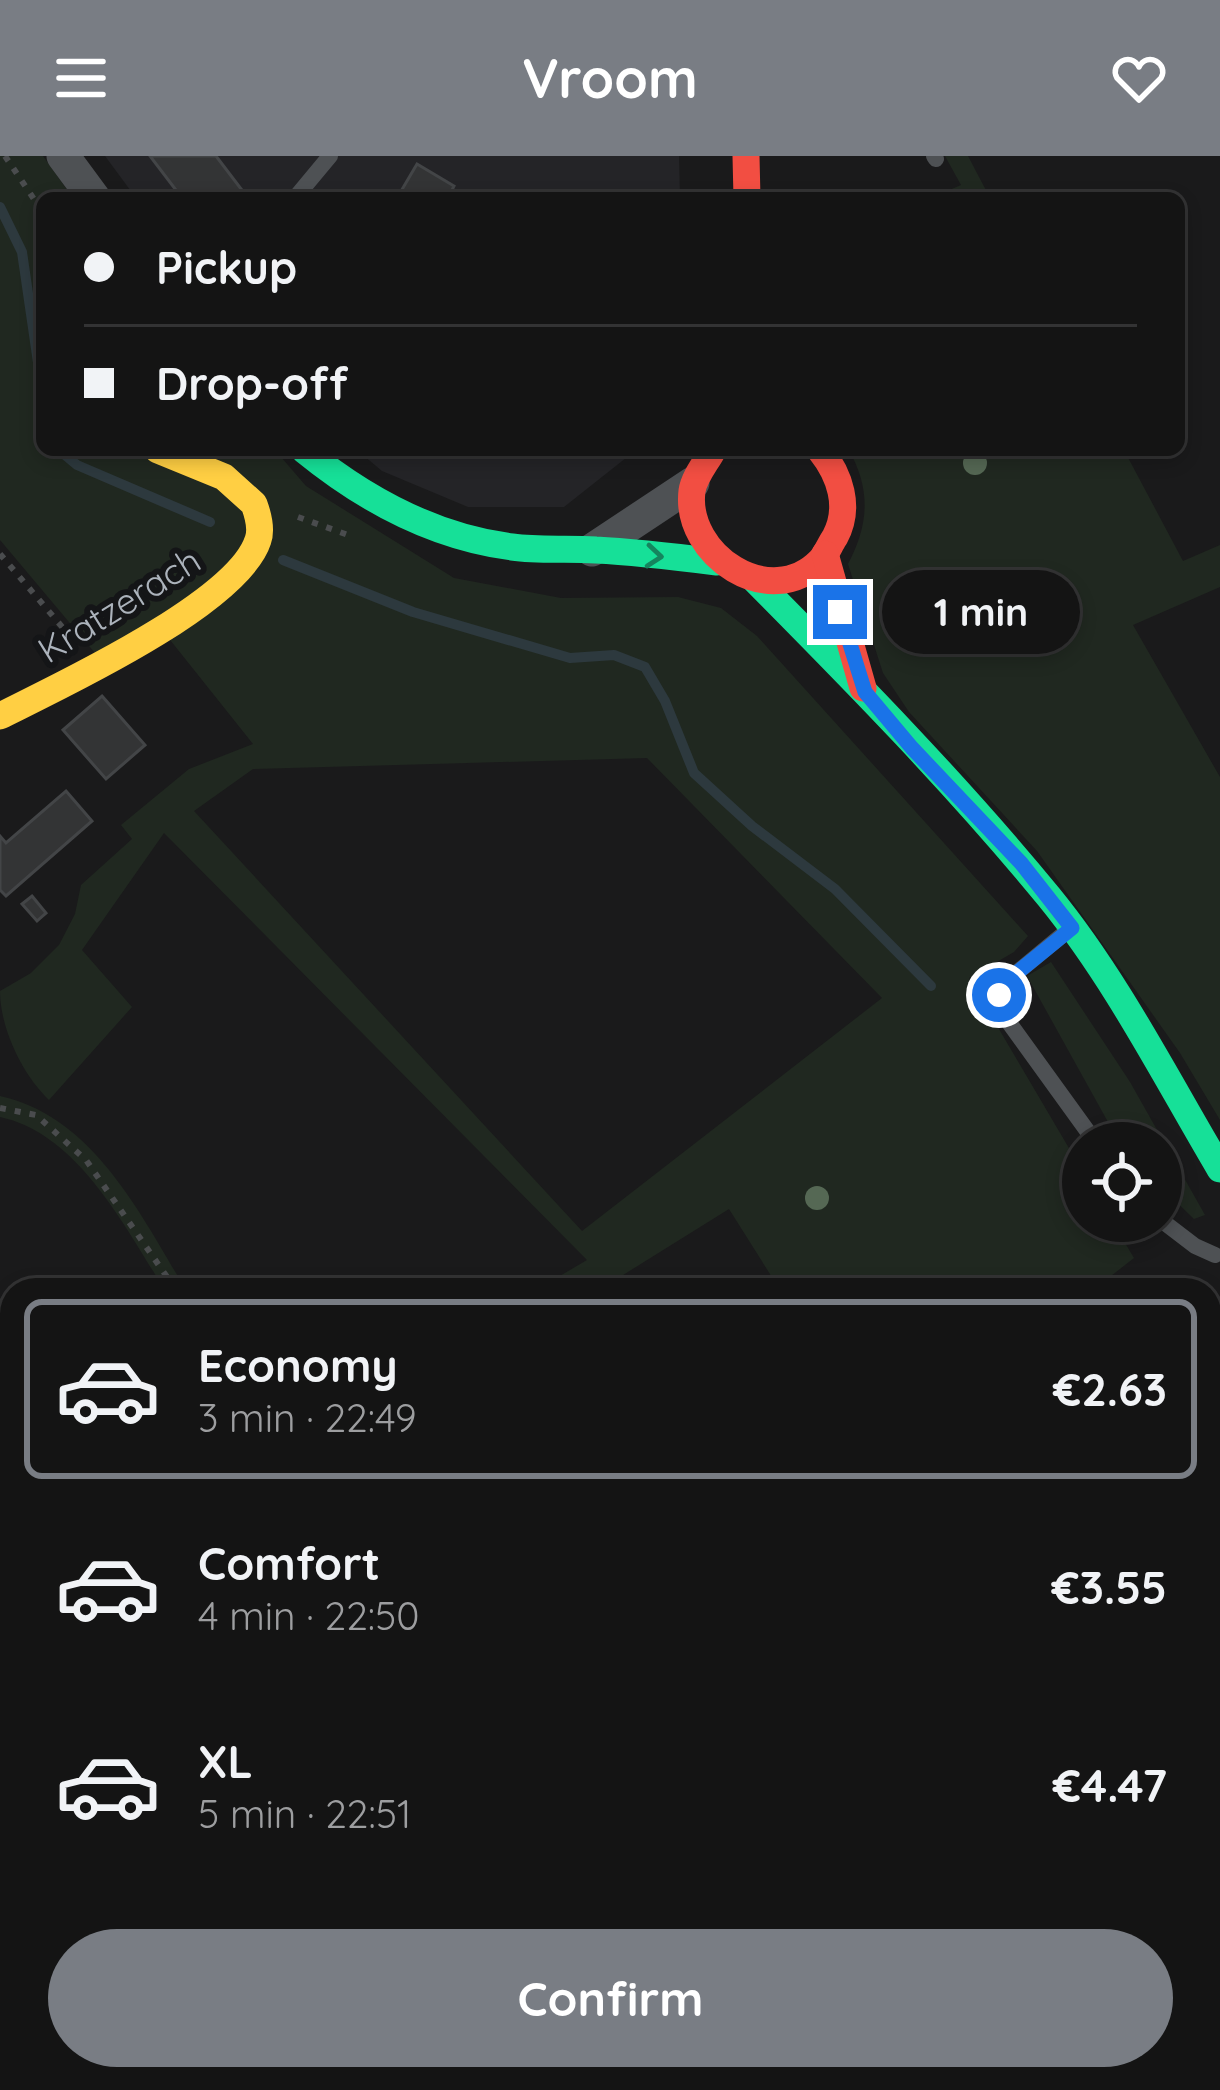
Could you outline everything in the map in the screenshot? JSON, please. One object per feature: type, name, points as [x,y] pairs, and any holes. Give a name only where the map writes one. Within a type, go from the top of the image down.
[{"type":"main road","points":[[746,156],[747,192]]},
{"type":"main road","name":"Kratzerach","points":[[0,716],[166,625],[225,584],[258,541],[260,523],[254,505],[240,489],[171,456]]},
{"type":"main road","points":[[312,456],[358,491],[410,519],[503,546],[717,562]]},
{"type":"main road","points":[[709,456],[693,483],[694,527],[717,562],[755,580],[796,575],[825,554],[842,521],[843,503],[835,468],[825,456]]},
{"type":"main road","points":[[825,554],[865,692]]},
{"type":"main road","points":[[755,580],[1021,863],[1101,969],[1220,1169]]},
{"type":"street","points":[[63,156],[90,192]]},
{"type":"street","points":[[592,550],[693,483]]},
{"type":"lane","points":[[300,192],[330,156]]},
{"type":"lane","points":[[1072,928],[1008,980],[999,995],[1010,1024],[1081,1122]]},
{"type":"lane","points":[[1182,1236],[1215,1255]]},
{"type":"path","points":[[5,156],[36,202]]},
{"type":"path","points":[[0,554],[95,665]]},
{"type":"path","points":[[0,1108],[36,1115],[86,1160],[168,1278]]},
{"type":"shaded area","points":[[0,156],[43,156],[69,192],[36,192],[36,456],[280,456],[306,486],[454,578],[561,598],[678,597],[721,608],[757,636],[1028,936],[1014,952],[969,978],[1062,1136],[1062,1242],[1124,1242],[1134,1258],[1108,1278],[772,1278],[729,1209],[618,1278],[556,1278],[587,1260],[164,833],[82,950],[132,1007],[49,1100],[14,1050],[0,991],[31,973],[59,945],[75,914],[81,885],[132,839],[121,825],[189,769],[253,744],[155,621],[95,653],[0,540]],"holes":[[[647,758],[882,998],[582,1231],[194,811],[253,769]]]},
{"type":"shaded area","points":[[105,156],[679,156],[680,192],[132,192]]},
{"type":"shaded area","points":[[945,156],[968,156],[987,192],[945,192],[961,185]]},
{"type":"shaded area","points":[[364,456],[628,456],[564,507],[468,507],[382,471]]},
{"type":"shaded area","points":[[852,456],[1127,456],[1183,561],[1220,545],[1220,587],[1133,625],[1220,777],[1220,1120],[1180,1053],[1037,851],[909,712],[883,673],[848,564],[865,507]]},
{"type":"shaded area","points":[[1051,962],[1153,1122],[1108,1122],[1027,976]]},
{"type":"shaded area","points":[[0,1096],[33,1107],[88,1146],[132,1201],[179,1278],[157,1278],[97,1187],[53,1142],[0,1117]]},
{"type":"shaded area","points":[[1182,1174],[1205,1215],[1194,1219],[1182,1207]]},
{"type":"building","points":[[150,156],[216,156],[243,192],[177,192]]},
{"type":"building","points":[[417,164],[454,186],[451,192],[401,192]]},
{"type":"building","points":[[102,696],[145,745],[106,779],[63,730]]},
{"type":"building","points":[[66,791],[92,821],[6,896],[0,890],[0,836],[6,843]]},
{"type":"building","points":[[32,896],[46,913],[37,921],[22,904]]},
{"type":"waterway","points":[[0,207],[22,252],[36,349]]},
{"type":"waterway","points":[[66,456],[77,465],[210,522]]},
{"type":"waterway","points":[[283,560],[413,612],[570,658],[614,655],[645,667],[665,701],[694,773],[752,826],[835,889],[931,986]]},
{"type":"traffic: fast","points":[[312,456],[376,500],[455,535],[522,548],[717,562]]},
{"type":"traffic: fast","points":[[755,580],[943,775],[1049,897],[1118,995],[1220,1169]]},
{"type":"traffic: slow","points":[[0,716],[144,640],[218,590],[244,564],[259,536],[254,504],[224,477],[173,456]]},
{"type":"traffic: jam","points":[[746,156],[747,192]]},
{"type":"traffic: jam","points":[[709,456],[692,491],[693,514],[702,536],[734,569],[778,581],[800,575],[820,561],[840,526],[841,492],[824,456]]},
{"type":"traffic: jam","points":[[825,554],[863,688]]},
{"type":"route","points":[[840,612],[865,692],[1021,863],[1072,928],[1008,980],[999,995]]}]
